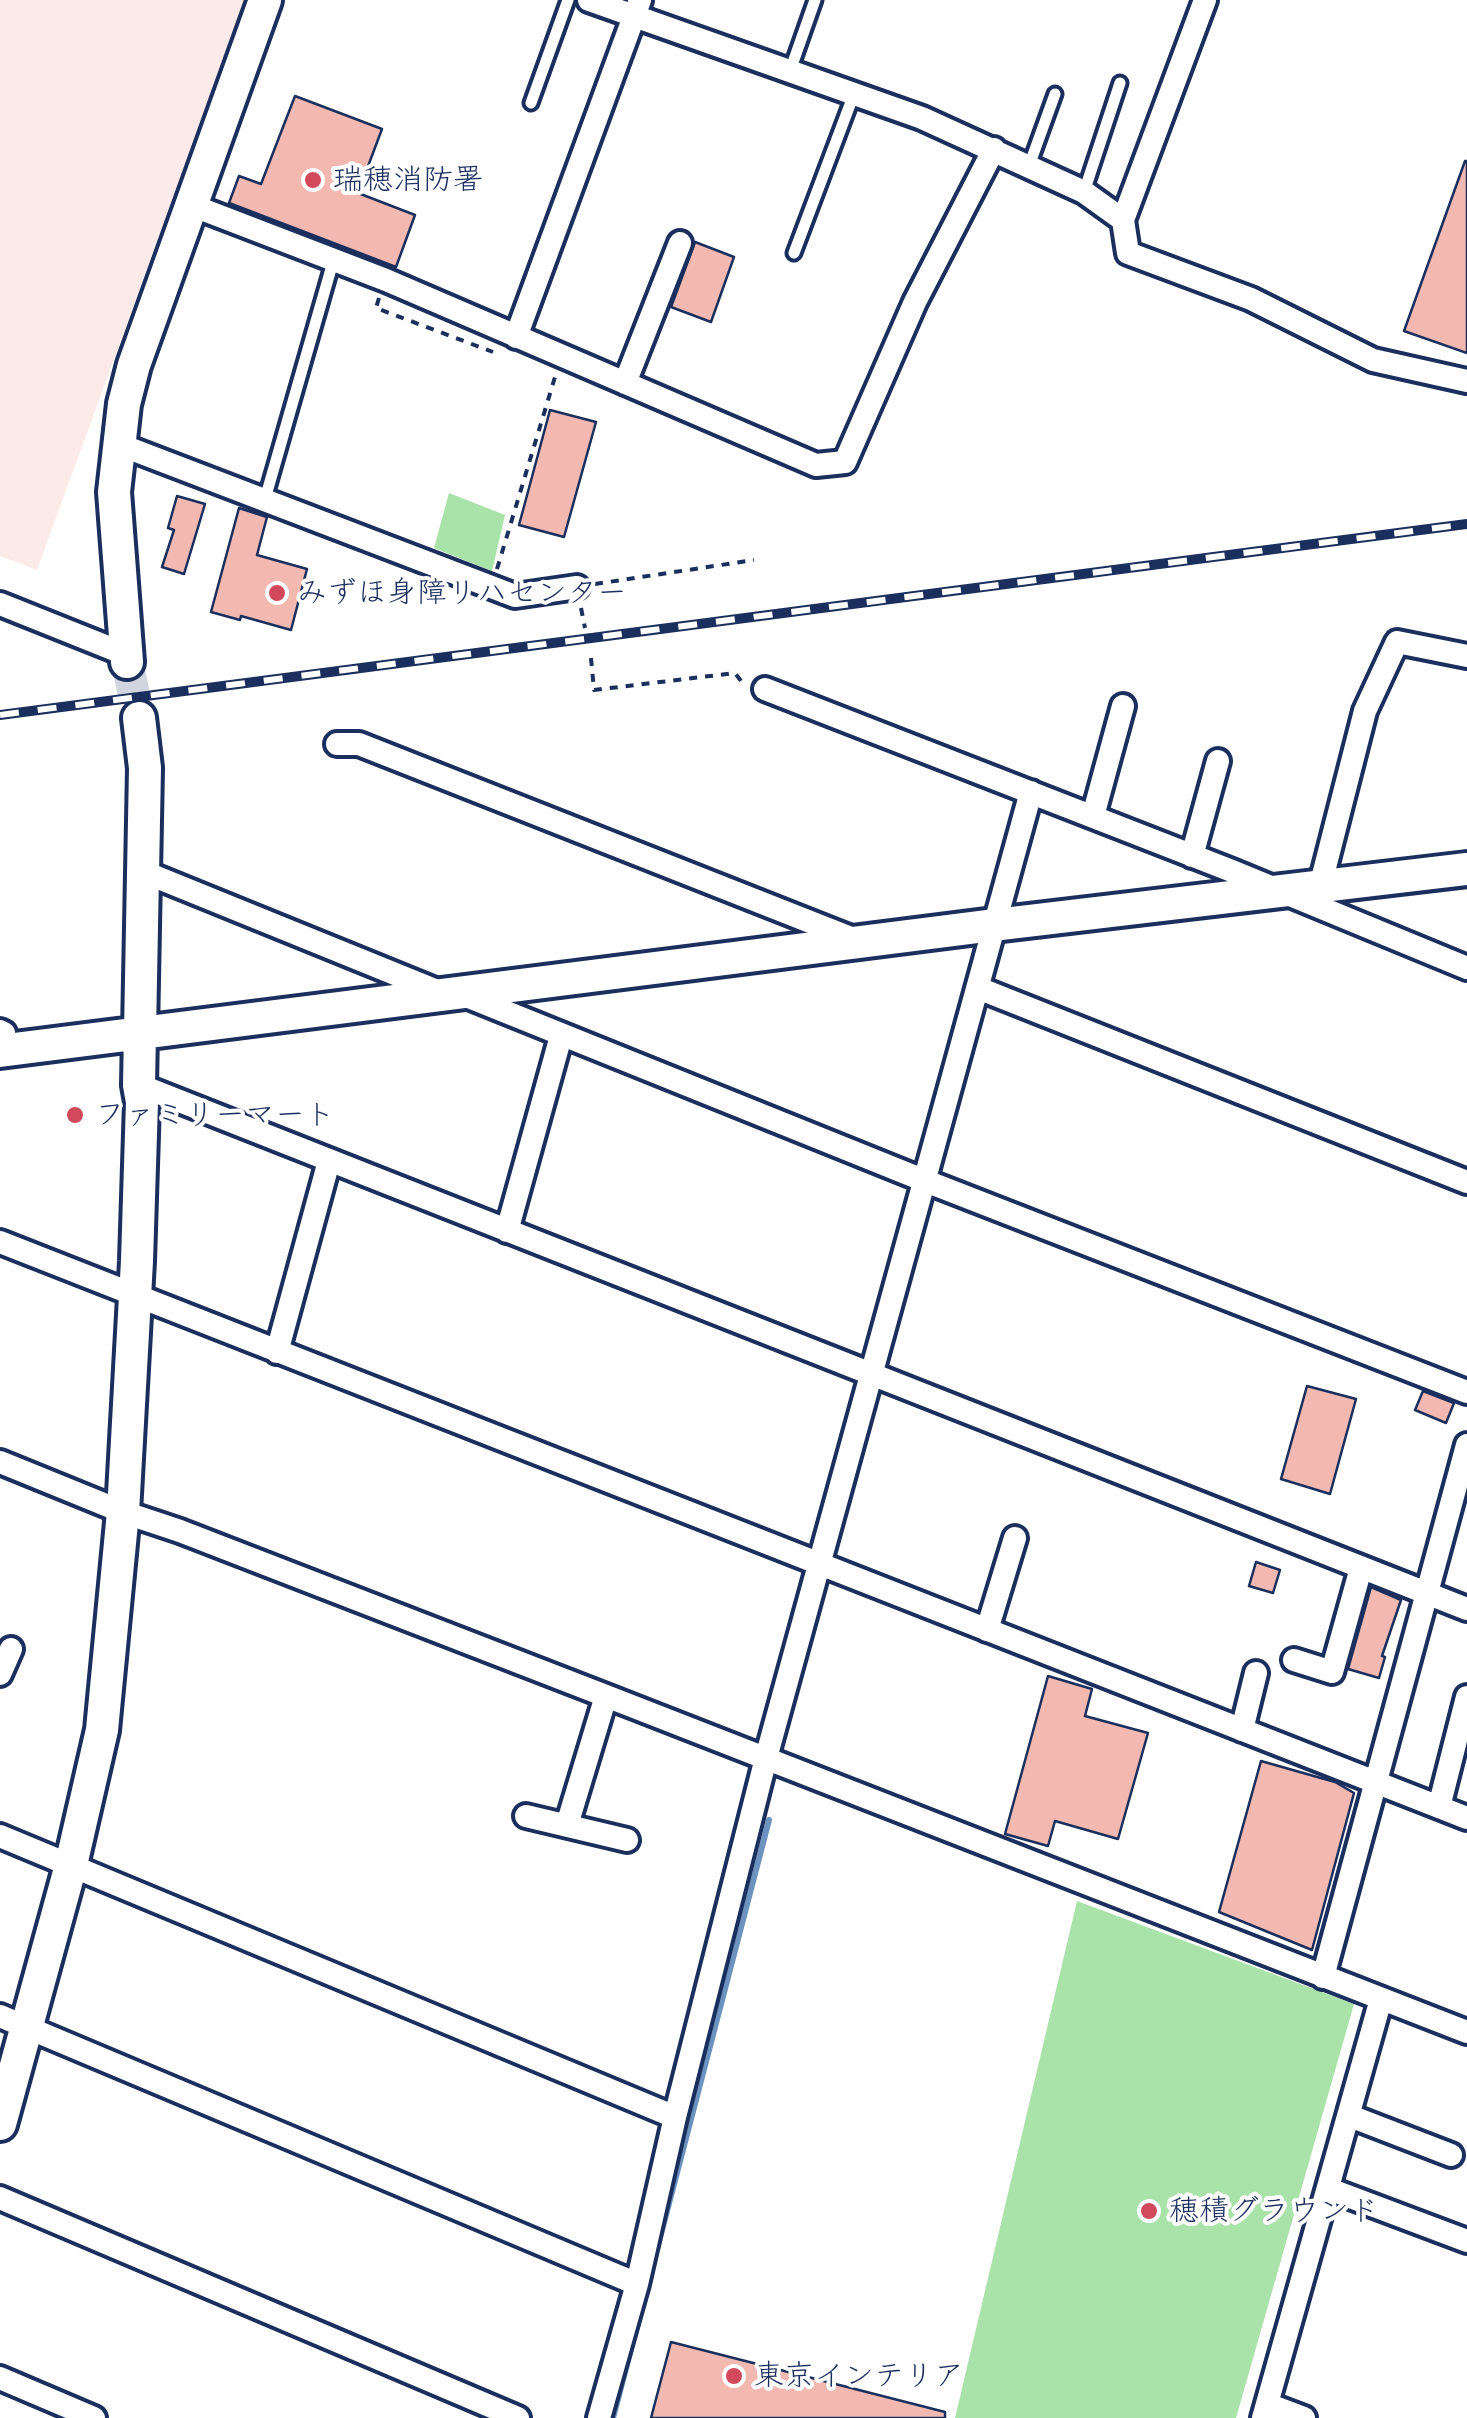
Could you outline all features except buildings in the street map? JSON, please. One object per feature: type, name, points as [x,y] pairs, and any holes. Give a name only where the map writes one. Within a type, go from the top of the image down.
[{"type":"street","points":[[0,604],[126,658],[114,528],[118,444],[134,364],[265,0]]},
{"type":"street","points":[[589,0],[637,8],[790,72],[922,118],[1084,192],[1124,220]]},
{"type":"street","points":[[1204,0],[1124,220],[1128,253],[1251,300],[1373,360],[1467,381]]},
{"type":"street","points":[[509,346],[637,8]]},
{"type":"street","points":[[191,206],[386,280],[509,346],[625,383],[816,465],[845,462],[915,302],[994,150]]},
{"type":"street","points":[[625,383],[680,243]]},
{"type":"street","points":[[118,444],[516,596],[577,587]]},
{"type":"street","points":[[1320,887],[1365,711],[1397,642],[1467,656]]},
{"type":"street","points":[[765,689],[1093,816],[1467,968]]},
{"type":"street","points":[[1093,816],[1123,706]]},
{"type":"street","points":[[0,2124],[13,2021],[70,1865],[102,1730],[123,1512],[135,1296],[142,1102],[139,1085],[145,768],[140,718]]},
{"type":"street","points":[[337,744],[359,744],[861,942]]},
{"type":"street","points":[[1192,856],[1218,760]]},
{"type":"street","points":[[599,2418],[637,2284],[766,1758],[1031,792]]},
{"type":"street","points":[[1,1038],[140,1034],[1467,869]]},
{"type":"street","points":[[144,872],[1467,1392]]},
{"type":"street","points":[[978,988],[1467,1182]]},
{"type":"street","points":[[507,1231],[561,1036]]},
{"type":"street","points":[[139,1085],[1467,1609]]},
{"type":"street","points":[[277,1352],[329,1161]]},
{"type":"street","points":[[0,1242],[1467,1818]]},
{"type":"street","points":[[1323,1977],[1467,1445]]},
{"type":"street","points":[[0,1462],[1467,2032]]},
{"type":"street","points":[[987,1630],[1015,1538]]},
{"type":"street","points":[[1294,1660],[1332,1672],[1361,1568]]},
{"type":"street","points":[[0,1674],[10,1650]]},
{"type":"street","points":[[1242,1730],[1256,1673]]},
{"type":"street","points":[[567,1825],[606,1696]]},
{"type":"street","points":[[1438,1807],[1467,1697]]},
{"type":"street","points":[[526,1816],[626,1840]]},
{"type":"street","points":[[0,1836],[675,2117]]},
{"type":"street","points":[[1304,2418],[1265,2411],[1381,1999]]},
{"type":"street","points":[[13,2021],[637,2284]]},
{"type":"street","points":[[1350,2116],[1451,2156]]},
{"type":"street","points":[[1329,2188],[1467,2241]]},
{"type":"street","points":[[0,2198],[518,2418]]},
{"type":"street","points":[[0,2378],[94,2418]]},
{"type":"lane","points":[[530,104],[568,0]]},
{"type":"lane","points":[[790,72],[815,0]]},
{"type":"lane","points":[[1084,192],[1120,83]]},
{"type":"lane","points":[[794,253],[854,94]]},
{"type":"lane","points":[[1029,166],[1054,94]]},
{"type":"lane","points":[[265,499],[334,262]]},
{"type":"path","points":[[386,280],[376,308],[509,346]]},
{"type":"path","points":[[491,588],[556,375]]},
{"type":"path","points":[[577,587],[754,560]]},
{"type":"path","points":[[590,658],[594,690],[735,673],[742,684],[765,689]]},
{"type":"shaded area","points":[[0,0],[245,0],[37,570],[0,556]]},
{"type":"green space","points":[[449,493],[505,515],[492,571],[434,548]]},
{"type":"green space","name":"穂積グラウンド","points":[[1077,1901],[1354,2004],[1236,2418],[955,2418]]},
{"type":"waterway","points":[[613,2418],[769,1820]]},
{"type":"tunnel","points":[[127,662],[139,718]]},
{"type":"railway","points":[[0,715],[1467,524]]},
{"type":"place","name":"瑞穂消防署","points":[[313,180]]},
{"type":"place","name":"みずほ身障リハセンター","points":[[277,593]]},
{"type":"place","name":"ファミリーマート","points":[[75,1115]]},
{"type":"place","name":"穂積グラウンド","points":[[1149,2211]]},
{"type":"place","name":"東京インテリア","points":[[734,2376]]}]
